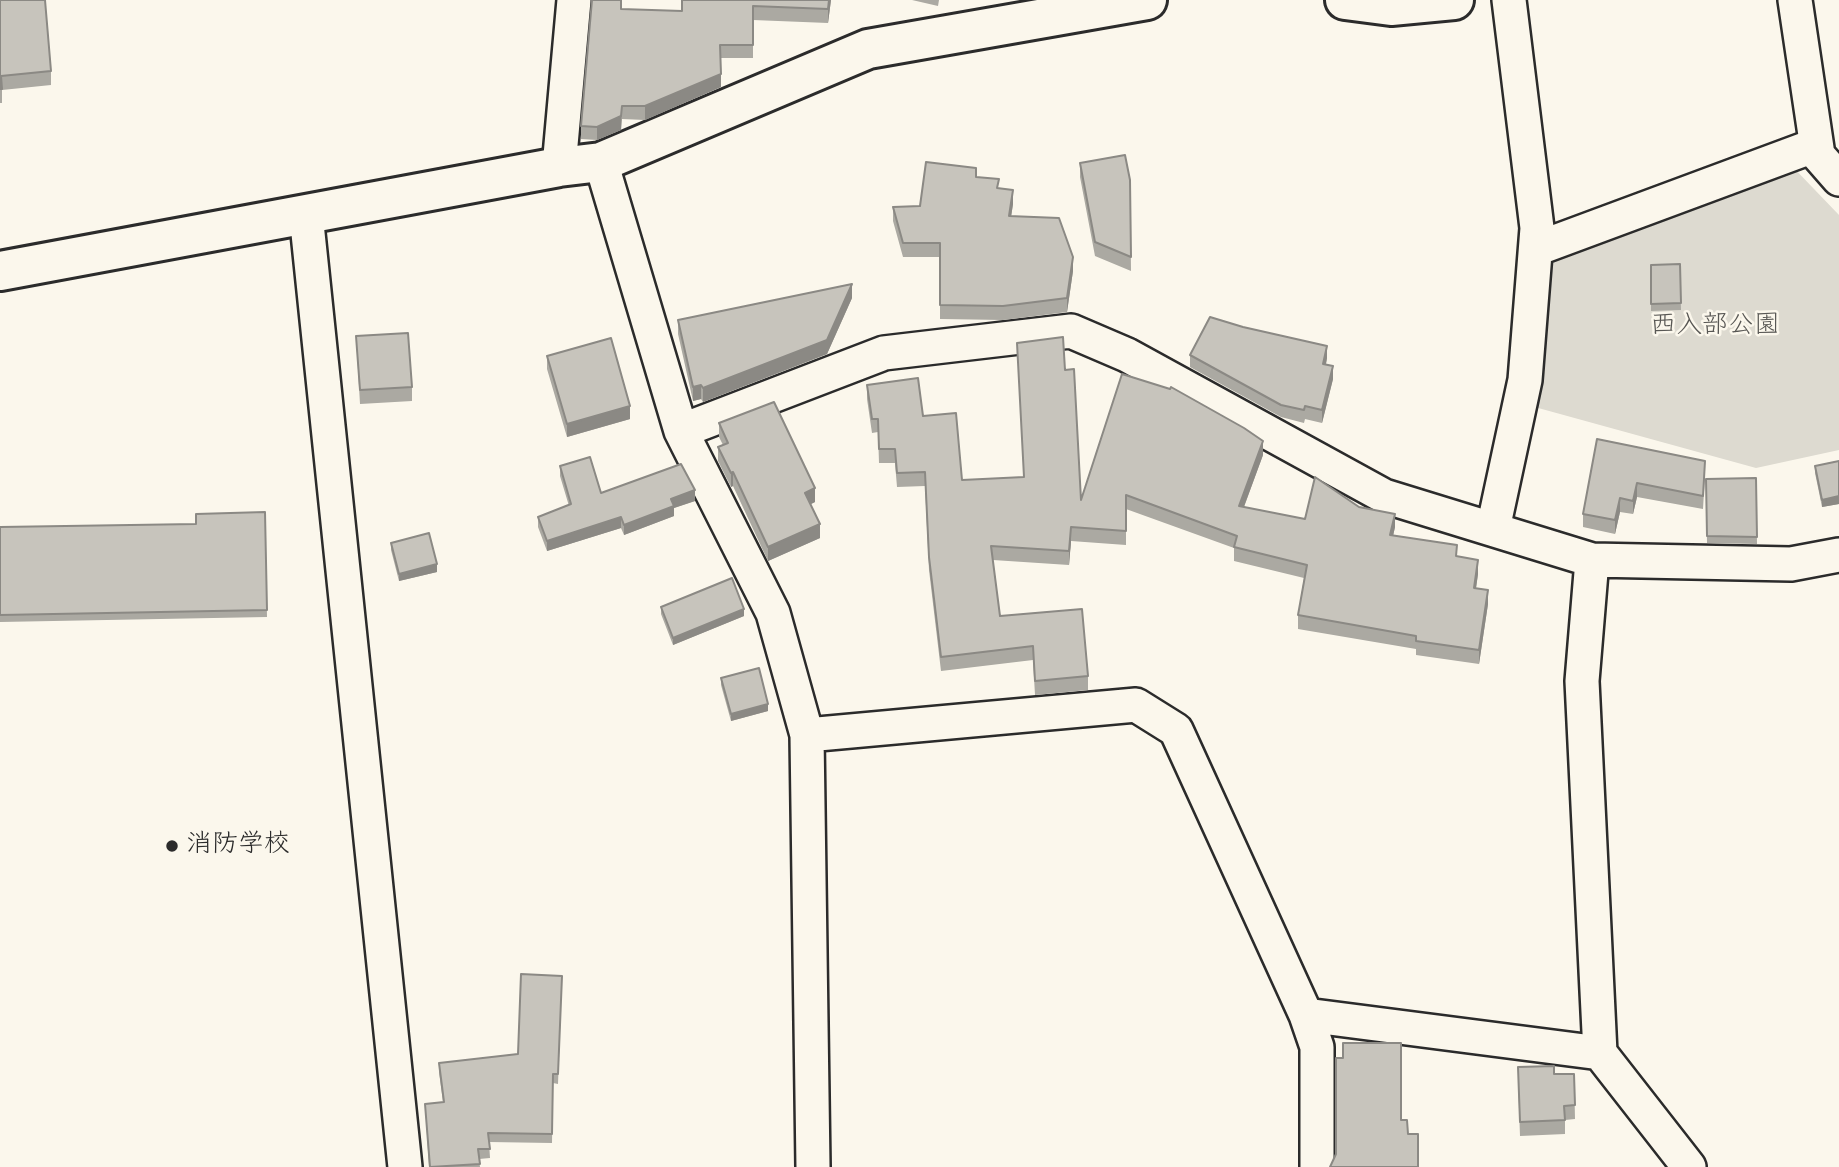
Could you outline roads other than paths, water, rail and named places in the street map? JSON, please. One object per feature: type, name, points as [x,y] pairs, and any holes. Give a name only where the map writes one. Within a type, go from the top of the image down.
[{"type":"street","points":[[559,167],[574,0]]},
{"type":"street","points":[[0,271],[559,167],[601,162],[868,49],[1147,0]]},
{"type":"street","points":[[1345,0],[1391,6],[1454,0]]},
{"type":"street","points":[[1493,529],[1525,380],[1537,228],[1509,0]]},
{"type":"street","points":[[1795,0],[1818,155],[1839,179]]},
{"type":"street","points":[[1536,249],[1816,145]]},
{"type":"street","points":[[601,162],[681,431],[773,613],[807,735],[813,1167]]},
{"type":"street","points":[[306,214],[405,1167]]},
{"type":"street","points":[[681,431],[884,353],[1071,331],[1127,355],[1384,496],[1592,560],[1791,564],[1839,555]]},
{"type":"street","points":[[1592,560],[1581,681],[1600,1053],[1689,1167]]},
{"type":"street","points":[[807,735],[1136,705],[1176,730],[1306,1015],[1317,1048],[1317,1167]]},
{"type":"street","points":[[1306,1015],[1600,1053]]},
{"type":"place","name":"消防学校","points":[[172,846]]},
{"type":"park label","name":"西入部公園","points":[[1715,327]]}]
